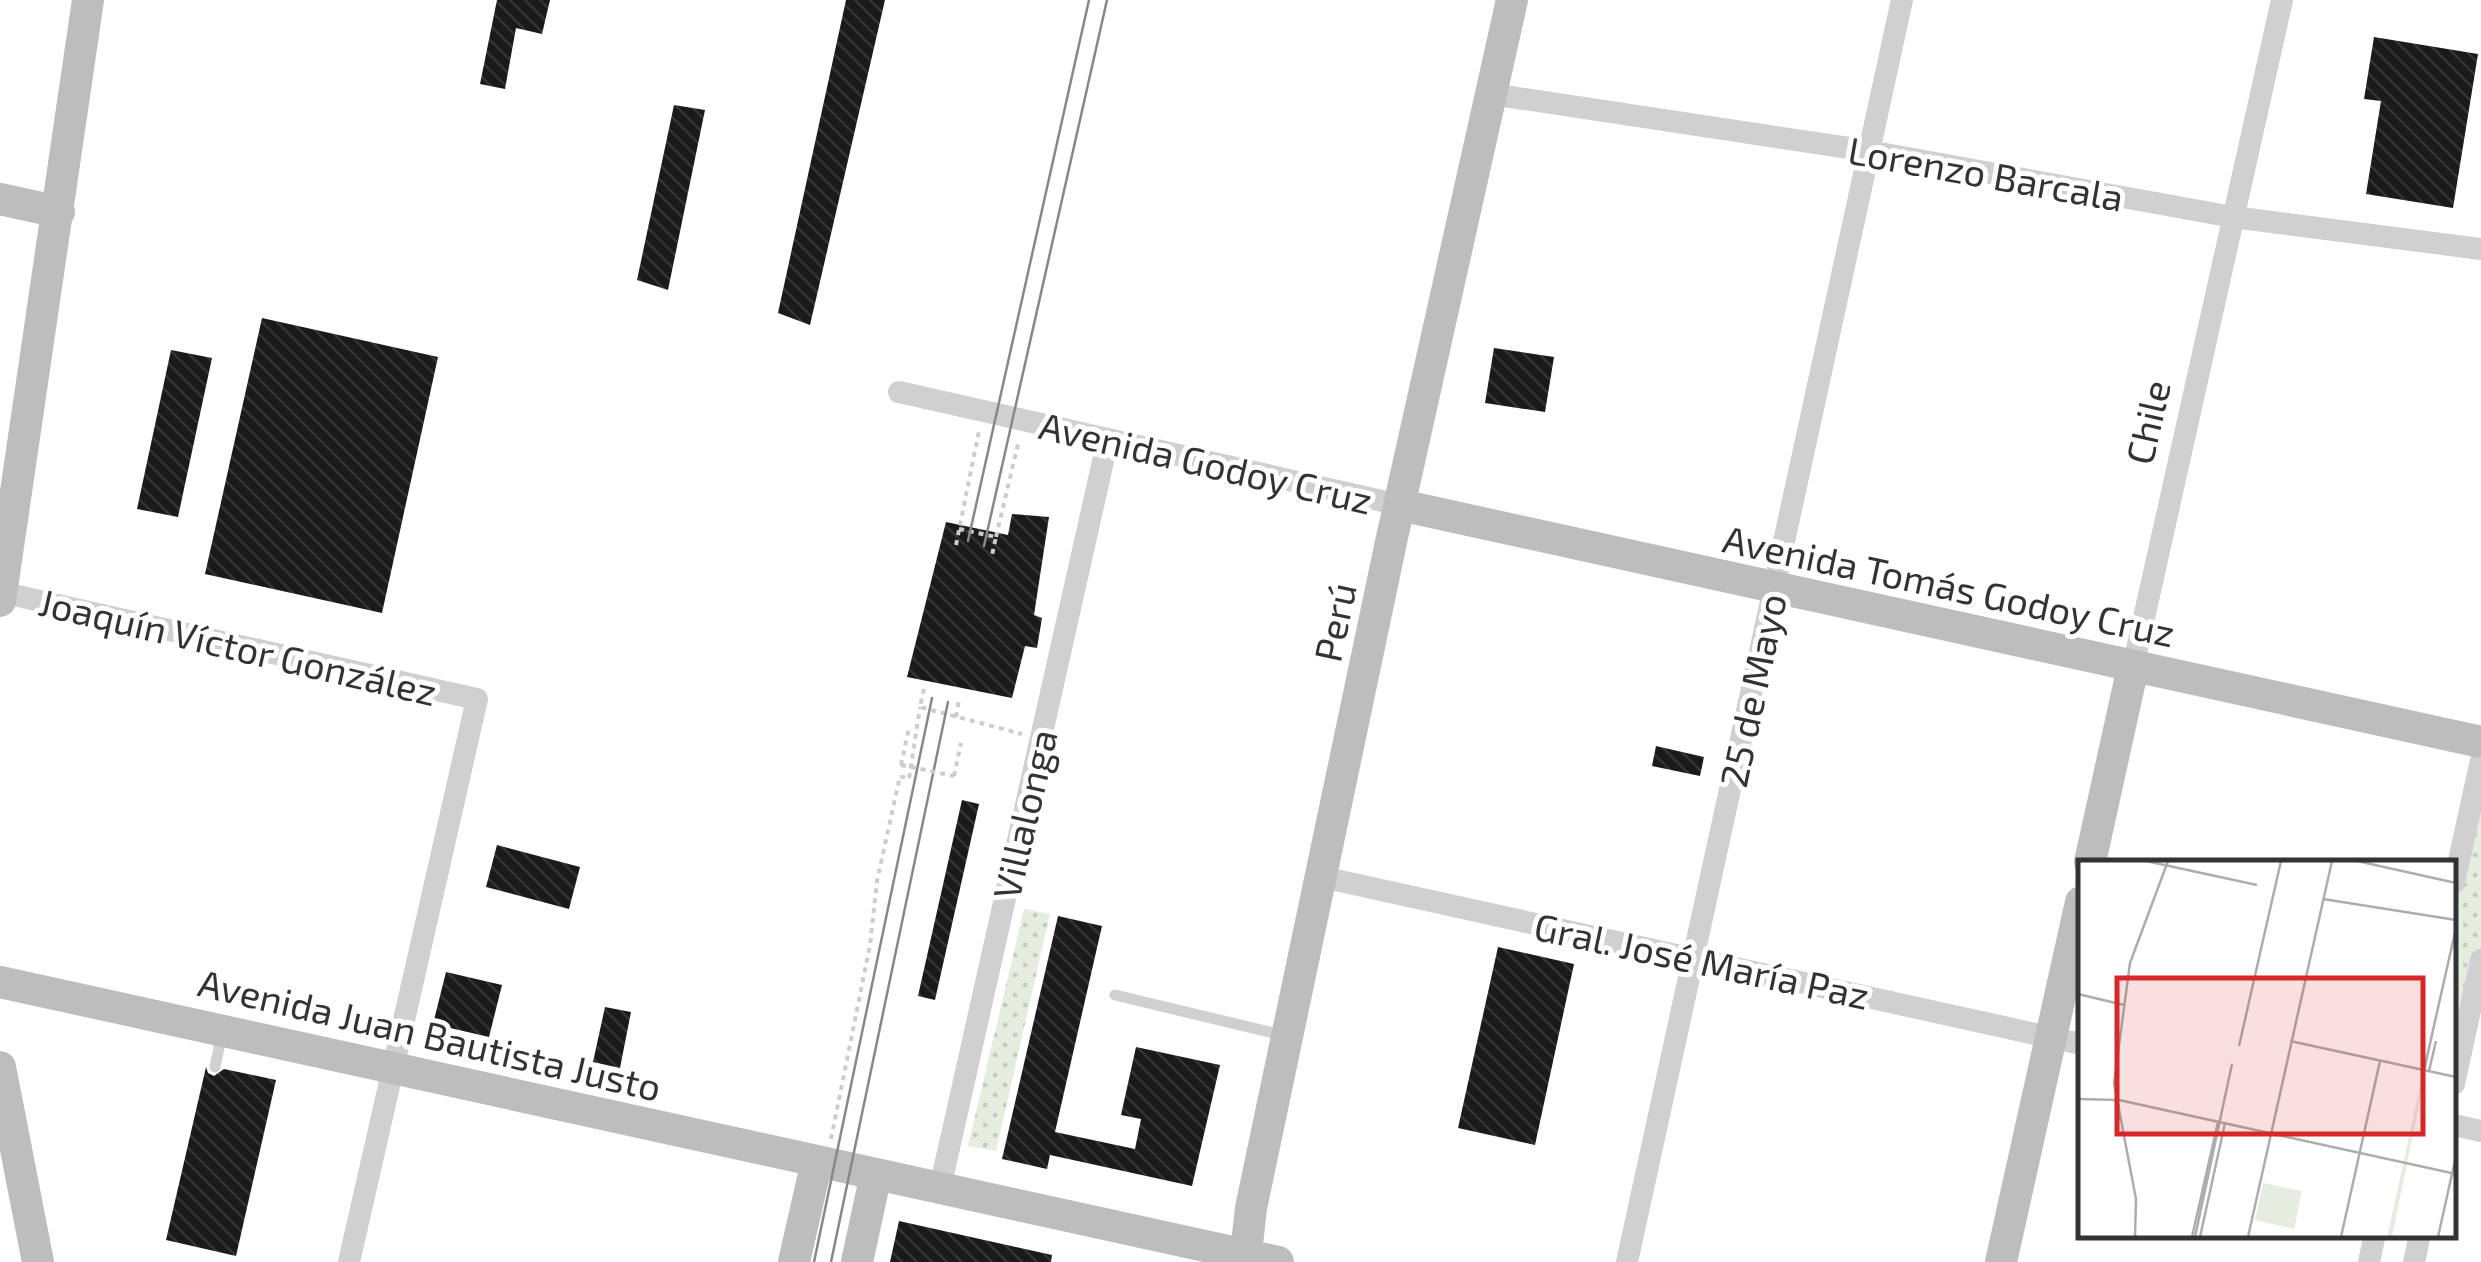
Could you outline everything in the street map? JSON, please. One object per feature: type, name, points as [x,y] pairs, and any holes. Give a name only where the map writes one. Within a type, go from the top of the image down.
[{"type":"main road","points":[[0,602],[88,0]]},
{"type":"main road","name":"Perú","points":[[1245,1258],[1251,1208],[1287,1036],[1512,0]]},
{"type":"main road","points":[[0,199],[58,212]]},
{"type":"main road","name":"Avenida Tomás Godoy Cruz","points":[[1400,505],[2481,742]]},
{"type":"main road","name":"Chile","points":[[2090,860],[2133,667]]},
{"type":"main road","points":[[2001,1262],[2066,1040],[2078,930]]},
{"type":"main road","name":"Avenida Juan Bautista Justo","points":[[0,982],[1245,1258],[1278,1262]]},
{"type":"main road","points":[[0,1068],[38,1262]]},
{"type":"main road","points":[[794,1262],[829,1164]]},
{"type":"main road","points":[[856,1262],[876,1174]]},
{"type":"street","name":"25 de Mayo","points":[[1627,1262],[1902,0]]},
{"type":"street","name":"Chile","points":[[2133,667],[2282,0]]},
{"type":"street","name":"Lorenzo Barcala","points":[[1491,94],[1870,151],[2233,217],[2481,249]]},
{"type":"street","name":"Avenida Godoy Cruz","points":[[900,392],[1400,505]]},
{"type":"street","name":"Villalonga","points":[[940,1188],[1108,439]]},
{"type":"street","name":"Joaquín Víctor González","points":[[0,593],[476,699],[395,1068]]},
{"type":"street","points":[[2456,874],[2481,760]]},
{"type":"street","name":"Gral. José María Paz","points":[[1322,877],[2066,1040]]},
{"type":"street","points":[[2456,1075],[2481,960]]},
{"type":"street","points":[[348,1262],[395,1068]]},
{"type":"street","points":[[2456,1125],[2481,1131]]},
{"type":"street","points":[[2369,1262],[2374,1237]]},
{"type":"street","points":[[2414,1262],[2419,1237]]},
{"type":"lane","points":[[1115,996],[1287,1036]]},
{"type":"lane","points":[[216,1067],[222,1029]]},
{"type":"path","points":[[956,544],[983,412]]},
{"type":"path","points":[[992,555],[1018,419]]},
{"type":"path","points":[[959,529],[996,538]]},
{"type":"path","points":[[829,1164],[870,945],[877,881],[900,776],[909,779],[924,689]]},
{"type":"path","points":[[956,716],[959,699]]},
{"type":"path","points":[[920,707],[1041,740]]},
{"type":"path","points":[[908,728],[901,766],[954,776],[961,743]]},
{"type":"shaded area","points":[[2481,760],[2481,960],[2456,1075],[2456,874]]},
{"type":"shaded area","points":[[1024,909],[1050,914],[996,1151],[968,1146]]},
{"type":"building","points":[[497,0],[550,0],[542,34],[516,28],[505,89],[480,84]]},
{"type":"building","points":[[846,0],[885,0],[810,325],[778,313]]},
{"type":"building","points":[[2374,37],[2478,54],[2453,208],[2366,194],[2381,101],[2364,99]]},
{"type":"building","points":[[674,105],[705,110],[668,290],[637,280]]},
{"type":"building","points":[[262,318],[438,357],[382,613],[205,574]]},
{"type":"building","points":[[1494,348],[1554,357],[1545,412],[1485,403]]},
{"type":"building","points":[[171,350],[212,358],[178,517],[137,509]]},
{"type":"building","points":[[1012,514],[1049,517],[1034,615],[1042,618],[1037,648],[1025,646],[1012,698],[907,677],[946,522],[1008,535]]},
{"type":"building","points":[[1656,746],[1704,757],[1700,776],[1652,766]]},
{"type":"building","points":[[962,800],[979,804],[935,1000],[918,996]]},
{"type":"building","points":[[497,845],[580,867],[569,909],[486,887]]},
{"type":"building","points":[[1058,916],[1102,926],[1055,1132],[1135,1149],[1141,1119],[1121,1115],[1136,1047],[1220,1065],[1192,1186],[1050,1155],[1047,1169],[1002,1159]]},
{"type":"building","points":[[1498,947],[1574,964],[1535,1145],[1458,1128]]},
{"type":"building","points":[[446,972],[502,985],[489,1037],[433,1024]]},
{"type":"building","points":[[605,1007],[631,1012],[620,1068],[593,1062]]},
{"type":"building","points":[[206,1067],[214,1076],[224,1069],[276,1080],[236,1256],[166,1240]]},
{"type":"building","points":[[899,1221],[1052,1255],[1051,1262],[890,1262]]},
{"type":"tram line","points":[[968,541],[1089,0]]},
{"type":"tram line","points":[[984,546],[1107,0]]},
{"type":"tram line","points":[[814,1262],[932,698]]},
{"type":"tram line","points":[[831,1262],[948,702]]}]
